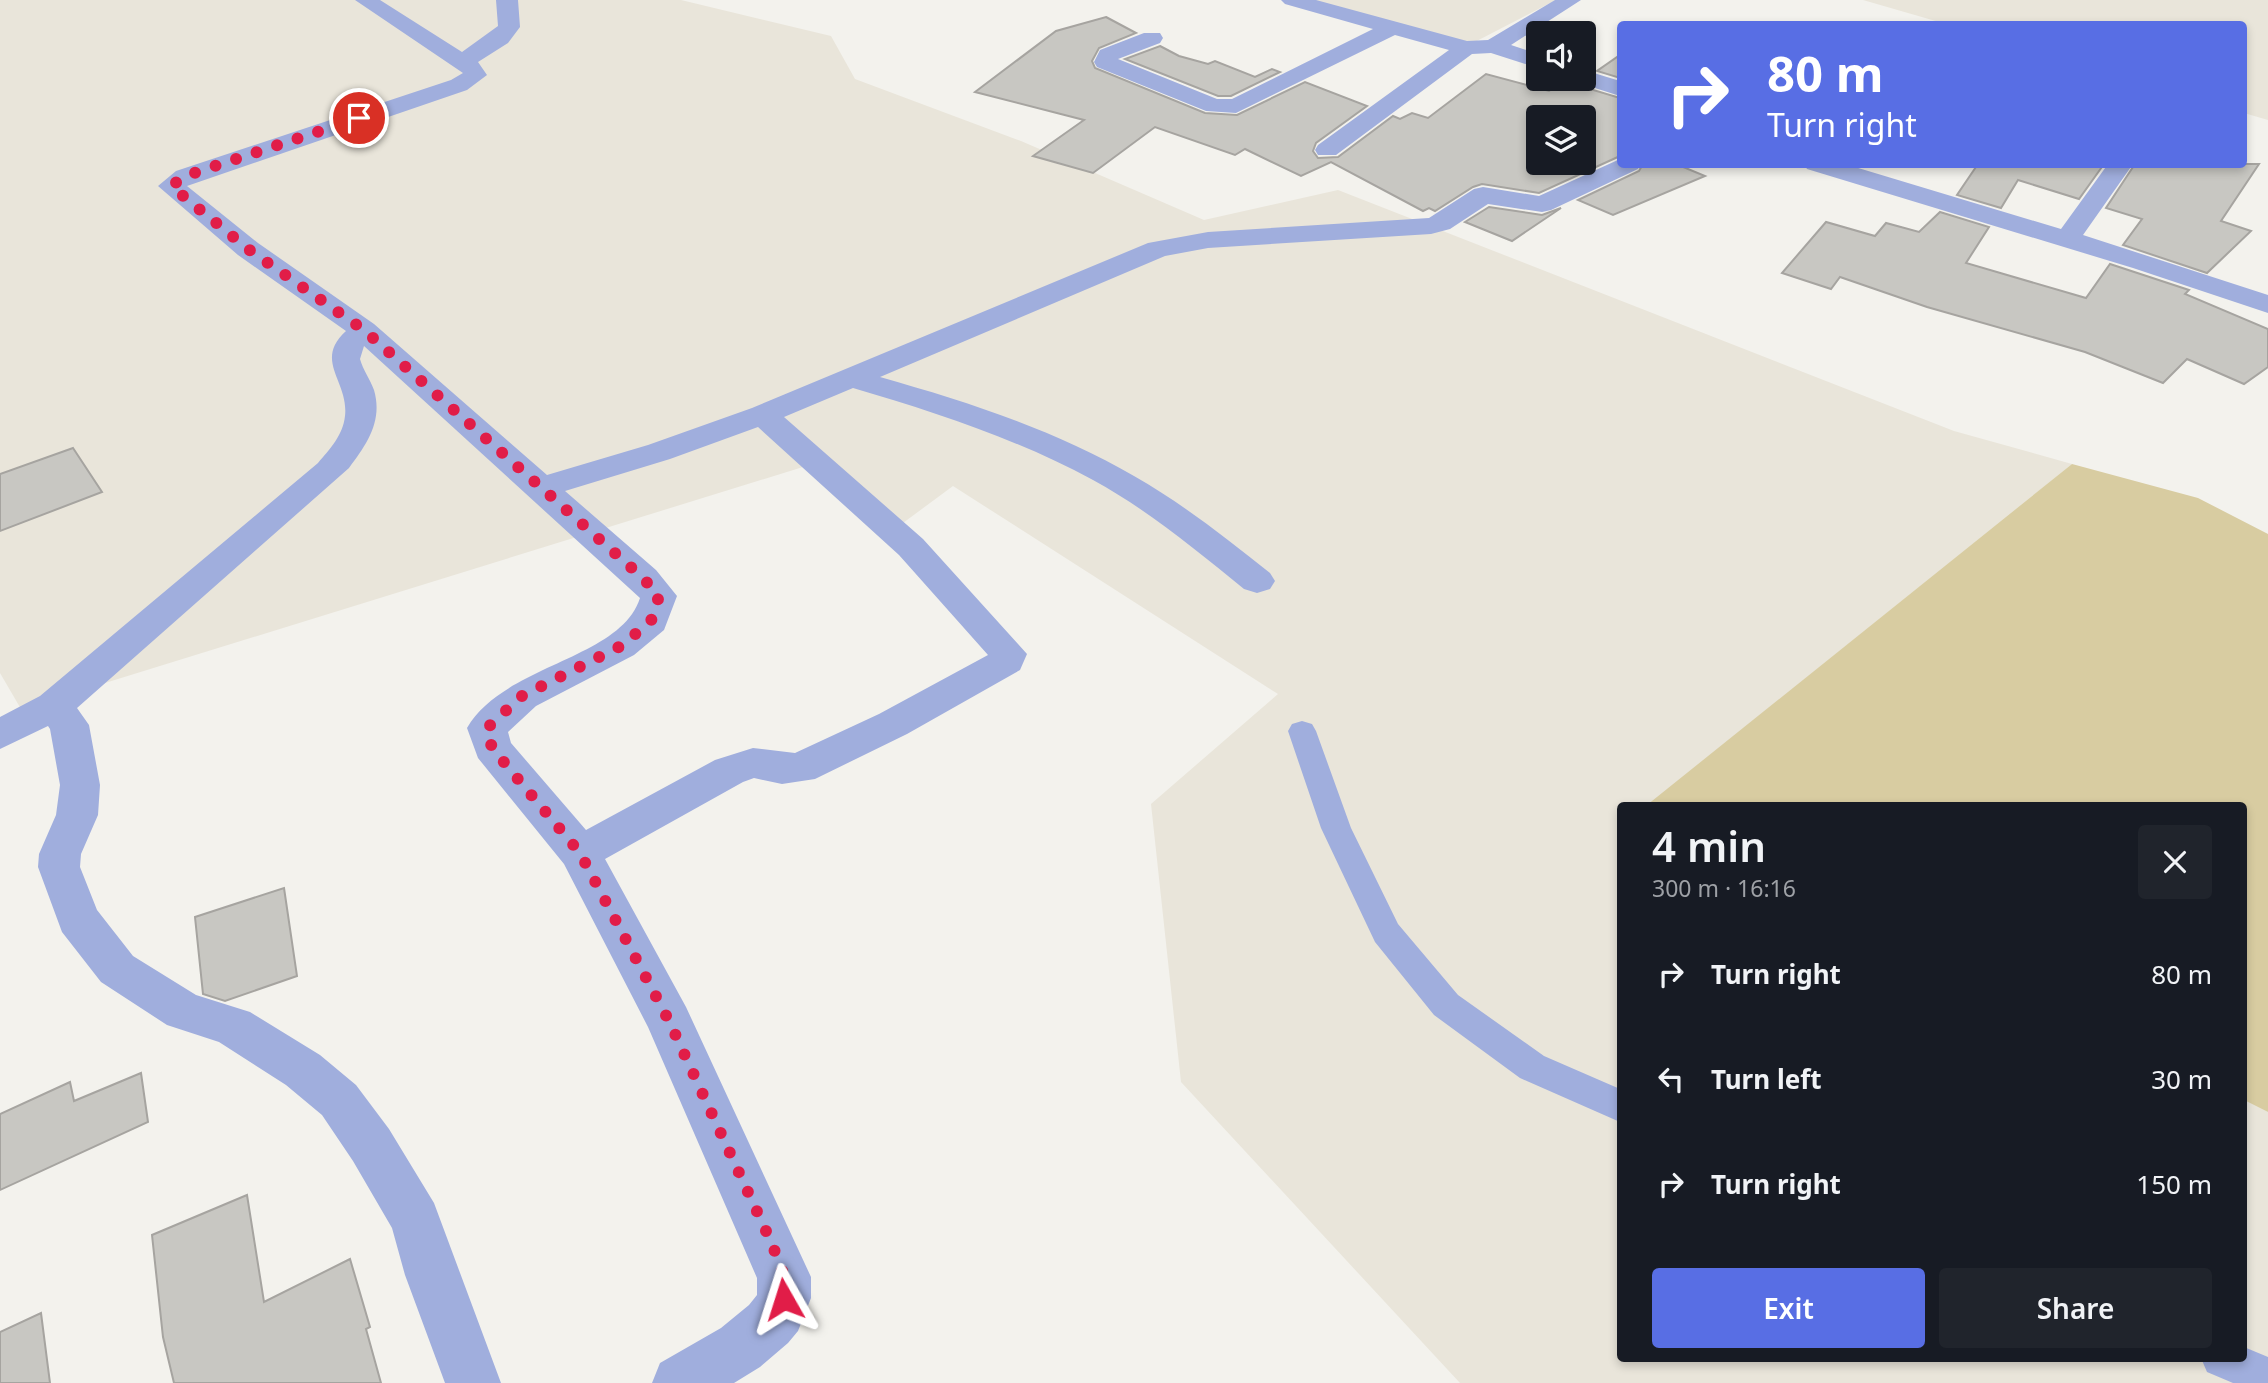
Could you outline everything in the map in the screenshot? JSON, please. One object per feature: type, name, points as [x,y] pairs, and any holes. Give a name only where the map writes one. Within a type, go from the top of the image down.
[{"type":"street","points":[[366,0],[462,62],[476,75],[458,85],[185,176],[171,186],[248,249],[364,330],[643,578],[659,596],[651,621],[621,646],[522,696],[487,728],[492,748],[580,853],[669,1021],[784,1276],[784,1299],[772,1321],[755,1337],[681,1383]]},
{"type":"street","points":[[462,62],[500,38],[509,27],[507,0]]},
{"type":"street","points":[[1292,0],[1466,48],[1493,46],[1526,57]]},
{"type":"street","points":[[1493,46],[1570,0]]},
{"type":"street","points":[[1153,38],[1108,55],[1105,62],[1214,106],[1226,108],[1236,106],[1393,28]]},
{"type":"street","points":[[1327,150],[1466,48]]},
{"type":"street","points":[[1596,81],[1617,88]]},
{"type":"street","points":[[541,487],[659,452],[763,415],[1158,249],[1208,240],[1431,226],[1441,223],[1483,195],[1542,204],[1620,168]]},
{"type":"street","points":[[1829,168],[2204,281],[2268,304]]},
{"type":"street","points":[[2067,239],[2118,168]]},
{"type":"street","points":[[0,735],[54,706],[321,477],[344,454],[362,424],[359,392],[346,365],[346,351],[364,330]]},
{"type":"street","points":[[852,378],[981,417],[1106,474],[1194,529],[1257,581]]},
{"type":"street","points":[[580,853],[729,771],[753,763],[782,769],[801,768],[893,724],[1007,661],[1005,649],[911,547],[763,415]]},
{"type":"street","points":[[54,706],[69,725],[77,753],[80,785],[77,815],[60,853],[59,867],[78,919],[117,969],[183,1011],[233,1026],[303,1070],[339,1100],[371,1145],[416,1220],[432,1275],[473,1383]]},
{"type":"lane","points":[[1302,731],[1336,828],[1386,933],[1446,1005],[1532,1067],[1617,1105]]},
{"type":"lane","points":[[2231,1362],[2268,1377]]},
{"type":"shaded area","points":[[0,0],[681,0],[831,36],[855,79],[1021,141],[1204,220],[1338,190],[1954,431],[2072,464],[1652,802],[1617,802],[1617,1362],[2247,1362],[2247,1102],[2268,1112],[2268,1383],[1460,1383],[1181,1082],[1151,804],[1278,694],[953,486],[884,537],[819,462],[21,709],[0,673]]},
{"type":"shaded area","points":[[1309,0],[1556,0],[1467,46]]},
{"type":"shaded area","points":[[1863,0],[2268,0],[2268,120],[2247,114],[2247,21],[1936,21]]},
{"type":"shaded area","points":[[2072,464],[2198,498],[2268,534],[2268,1112],[2247,1102],[2247,802],[1651,802]]},
{"type":"building","points":[[1106,17],[1136,33],[1099,48],[1092,61],[1095,68],[1205,113],[1237,115],[1305,82],[1367,106],[1316,143],[1313,151],[1318,158],[1338,157],[1393,116],[1400,119],[1412,113],[1428,118],[1486,74],[1526,85],[1526,91],[1596,91],[1617,97],[1617,157],[1596,167],[1596,105],[1526,105],[1526,175],[1578,175],[1539,193],[1482,184],[1435,211],[1429,208],[1423,211],[1331,162],[1301,176],[1245,149],[1235,155],[1155,127],[1093,173],[1033,156],[1084,120],[975,92],[1056,31]]},
{"type":"building","points":[[1160,46],[1179,56],[1208,64],[1215,61],[1255,77],[1272,69],[1280,72],[1231,96],[1218,96],[1125,59]]},
{"type":"building","points":[[1617,57],[1617,77],[1597,71]]},
{"type":"building","points":[[2247,164],[2259,164],[2221,221],[2251,231],[2207,273],[2123,245],[2142,219],[2106,208],[2132,168],[2247,168]]},
{"type":"building","points":[[1641,168],[1686,168],[1705,176],[1613,215],[1578,200]]},
{"type":"building","points":[[1975,168],[2101,168],[2079,199],[2018,180],[2001,208],[1957,195]]},
{"type":"building","points":[[1489,207],[1542,215],[1561,208],[1512,241],[1465,222]]},
{"type":"building","points":[[1940,212],[1989,227],[1966,263],[2086,298],[2110,264],[2189,290],[2185,294],[2268,329],[2268,367],[2244,384],[2187,359],[2163,383],[2085,352],[1927,307],[1840,277],[1831,289],[1782,273],[1826,222],[1875,236],[1886,223],[1919,232]]},
{"type":"building","points":[[73,448],[102,492],[0,531],[0,474]]},
{"type":"building","points":[[284,888],[297,976],[225,1001],[203,994],[195,917]]},
{"type":"building","points":[[141,1073],[148,1122],[0,1190],[0,1114],[70,1082],[74,1101]]},
{"type":"building","points":[[247,1195],[264,1302],[350,1259],[370,1327],[366,1329],[381,1383],[174,1383],[163,1337],[152,1235]]},
{"type":"building","points":[[41,1313],[50,1383],[0,1383],[0,1332]]},
{"type":"route","points":[[359,118],[185,176],[174,181],[171,186],[248,249],[364,330],[643,578],[659,596],[651,621],[621,646],[522,696],[487,728],[492,748],[580,853],[669,1021],[772,1244],[784,1276],[784,1299]]}]
